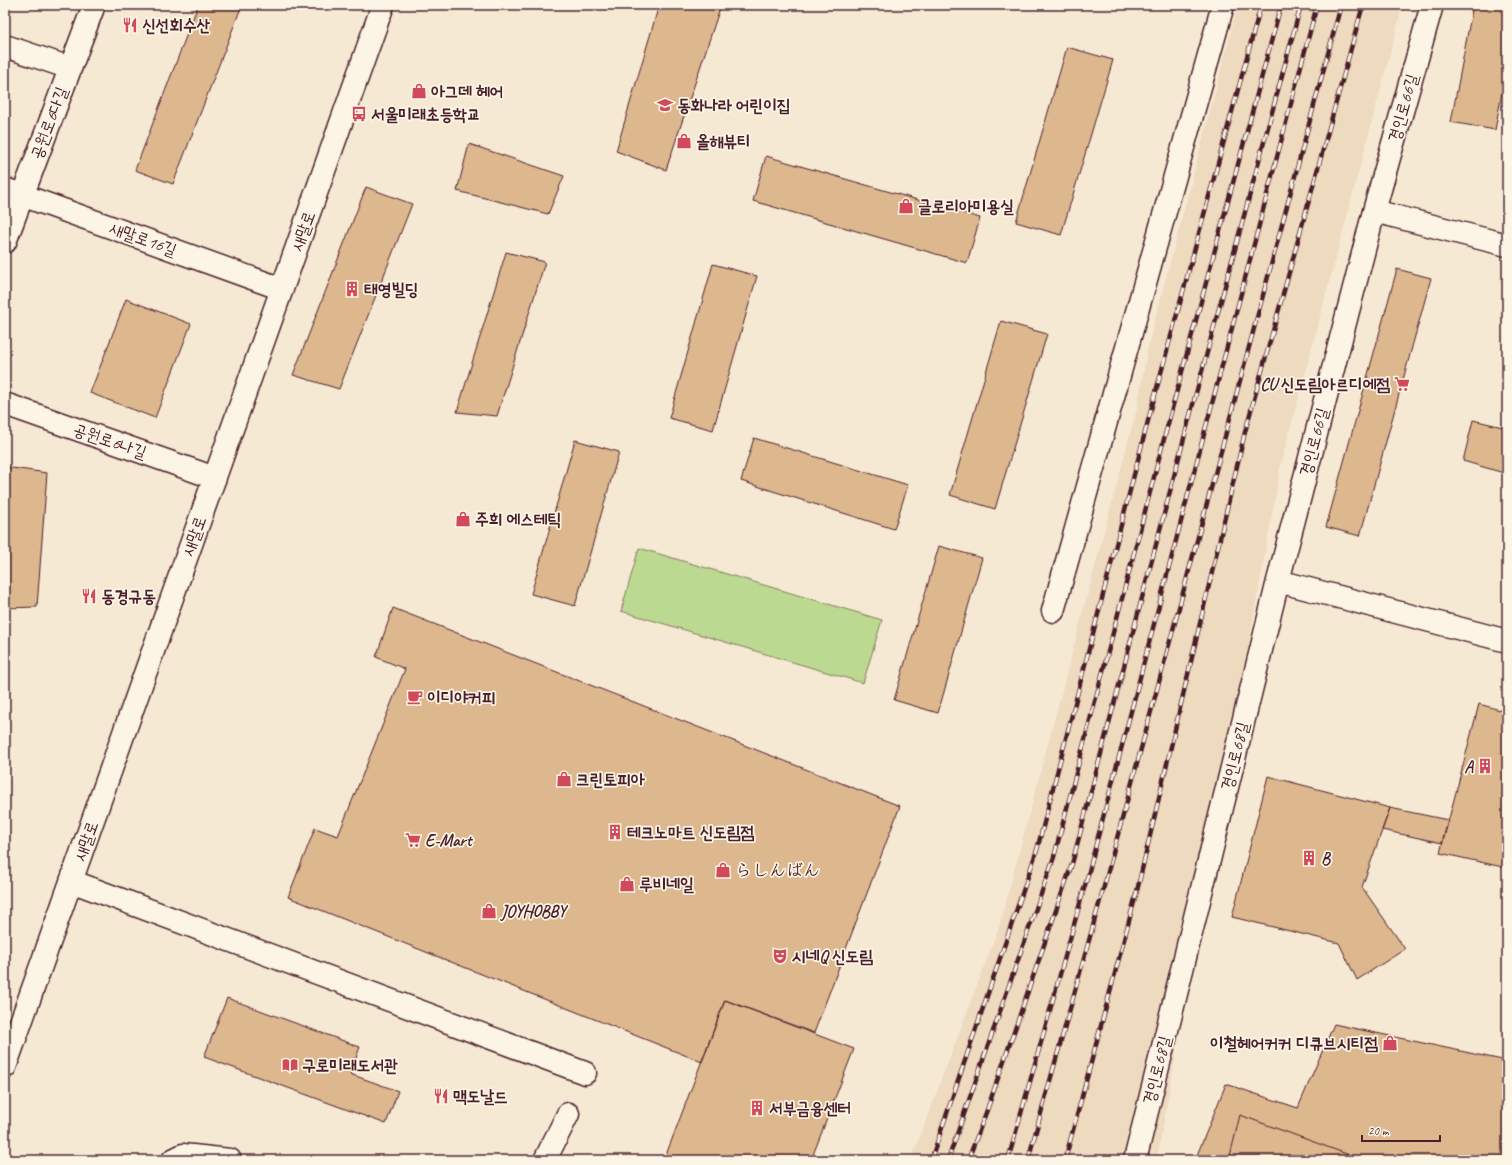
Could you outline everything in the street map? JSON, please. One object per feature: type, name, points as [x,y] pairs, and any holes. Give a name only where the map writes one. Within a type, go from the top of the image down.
[{"type":"street","name":"공원로6다길","points":[[5,242],[14,192],[70,68],[94,5]]},
{"type":"street","name":"새말로","points":[[5,1067],[383,5]]},
{"type":"street","points":[[1053,611],[1223,5]]},
{"type":"street","name":"경인로66길","points":[[1278,581],[1374,211],[1432,5]]},
{"type":"street","points":[[5,46],[70,68]]},
{"type":"street","name":"새말로16길","points":[[14,192],[282,289]]},
{"type":"street","points":[[1374,211],[1507,245]]},
{"type":"street","name":"공원로6나길","points":[[5,404],[215,478]]},
{"type":"street","points":[[1278,581],[1507,640]]},
{"type":"street","name":"경인로68길","points":[[1135,1160],[1278,581]]},
{"type":"street","points":[[71,881],[585,1073]]},
{"type":"street","points":[[545,1160],[568,1114]]},
{"type":"street","points":[[173,1160],[183,1155],[230,1160]]},
{"type":"shaded area","points":[[1238,5],[1403,5],[1281,464],[1157,1160],[911,1160],[1000,924],[1137,408],[1148,346]]},
{"type":"green space","points":[[639,548],[882,620],[863,683],[621,611]]},
{"type":"building","points":[[198,5],[242,5],[173,184],[135,170]]},
{"type":"building","points":[[659,5],[721,5],[666,170],[616,151]]},
{"type":"building","points":[[1473,5],[1507,5],[1507,66],[1495,130],[1451,122]]},
{"type":"building","points":[[1067,47],[1113,60],[1061,235],[1016,222]]},
{"type":"building","points":[[469,144],[564,176],[548,214],[457,191]]},
{"type":"building","points":[[766,156],[980,218],[967,263],[753,201]]},
{"type":"building","name":"태영빌딩","points":[[366,187],[412,204],[339,389],[293,375]]},
{"type":"building","points":[[506,252],[545,262],[497,416],[457,412]]},
{"type":"building","points":[[713,264],[757,276],[713,430],[669,418]]},
{"type":"building","points":[[1397,269],[1431,278],[1360,536],[1326,527]]},
{"type":"building","points":[[126,299],[191,324],[155,418],[90,393]]},
{"type":"building","points":[[1001,321],[1047,334],[995,509],[950,495]]},
{"type":"building","points":[[1473,420],[1507,428],[1507,474],[1463,461]]},
{"type":"building","points":[[754,438],[908,485],[894,529],[741,481]]},
{"type":"building","points":[[575,440],[619,452],[575,606],[531,594]]},
{"type":"building","points":[[5,467],[47,473],[37,607],[5,608]]},
{"type":"building","points":[[939,546],[982,558],[938,713],[894,700]]},
{"type":"building","name":"테크노마트 신도림점","points":[[393,608],[900,806],[814,1033],[725,1000],[702,1062],[288,897],[315,828],[338,836],[405,669],[376,657]]},
{"type":"building","name":"A","points":[[1479,704],[1507,712],[1507,868],[1440,853]]},
{"type":"building","name":"B","points":[[1268,776],[1390,808],[1362,887],[1405,949],[1357,980],[1339,943],[1232,917]]},
{"type":"building","points":[[1390,808],[1448,820],[1442,843],[1382,830]]},
{"type":"building","name":"구로미래도서관","points":[[227,998],[360,1047],[350,1074],[398,1091],[386,1124],[204,1057]]},
{"type":"building","name":"서부금융센터","points":[[725,1000],[854,1049],[811,1160],[678,1160],[666,1155]]},
{"type":"building","points":[[1334,1024],[1507,1061],[1507,1160],[1195,1160],[1226,1084],[1298,1108]]},
{"type":"building","points":[[1240,1115],[1363,1160],[1229,1160]]},
{"type":"railway","points":[[931,1160],[1037,850],[1149,417],[1261,5]]},
{"type":"railway","points":[[948,1160],[1054,857],[1169,420],[1281,5]]},
{"type":"railway","points":[[968,1160],[987,1110],[1072,864],[1188,423],[1301,5]]},
{"type":"railway","points":[[1008,1160],[1089,871],[1317,5]]},
{"type":"railway","points":[[1028,1160],[1106,879],[1341,5]]},
{"type":"railway","points":[[1065,1160],[1137,891],[1245,432],[1363,5]]},
{"type":"place","name":"신선회수산","points":[[130,25]]},
{"type":"place","name":"아그데 헤어","points":[[419,91]]},
{"type":"place","name":"동화나라 어린이집","points":[[665,105]]},
{"type":"place","name":"서울미래초등학교","points":[[359,114]]},
{"type":"place","name":"올해뷰티","points":[[684,141]]},
{"type":"place","name":"글로리아미용실","points":[[906,206]]},
{"type":"place","name":"태영빌딩","points":[[352,289]]},
{"type":"place","name":"CU 신도림아르디에점","points":[[1402,384]]},
{"type":"place","name":"주희 에스테틱","points":[[463,519]]},
{"type":"place","name":"동경규동","points":[[89,596]]},
{"type":"place","name":"이디야커피","points":[[415,697]]},
{"type":"place","name":"A","points":[[1485,766]]},
{"type":"place","name":"크린토피아","points":[[564,779]]},
{"type":"place","name":"테크노마트 신도림점","points":[[615,832]]},
{"type":"place","name":"E-Mart","points":[[413,840]]},
{"type":"place","name":"B","points":[[1309,858]]},
{"type":"place","name":"らしんばん","points":[[723,870]]},
{"type":"place","name":"루비네일","points":[[627,884]]},
{"type":"place","name":"JOYHOBBY","points":[[489,911]]},
{"type":"place","name":"시네Q 신도림","points":[[780,956]]},
{"type":"place","name":"이철헤어커커 디큐브시티점","points":[[1390,1043]]},
{"type":"place","name":"구로미래도서관","points":[[290,1065]]},
{"type":"place","name":"맥도날드","points":[[441,1096]]},
{"type":"place","name":"서부금융센터","points":[[757,1108]]}]
